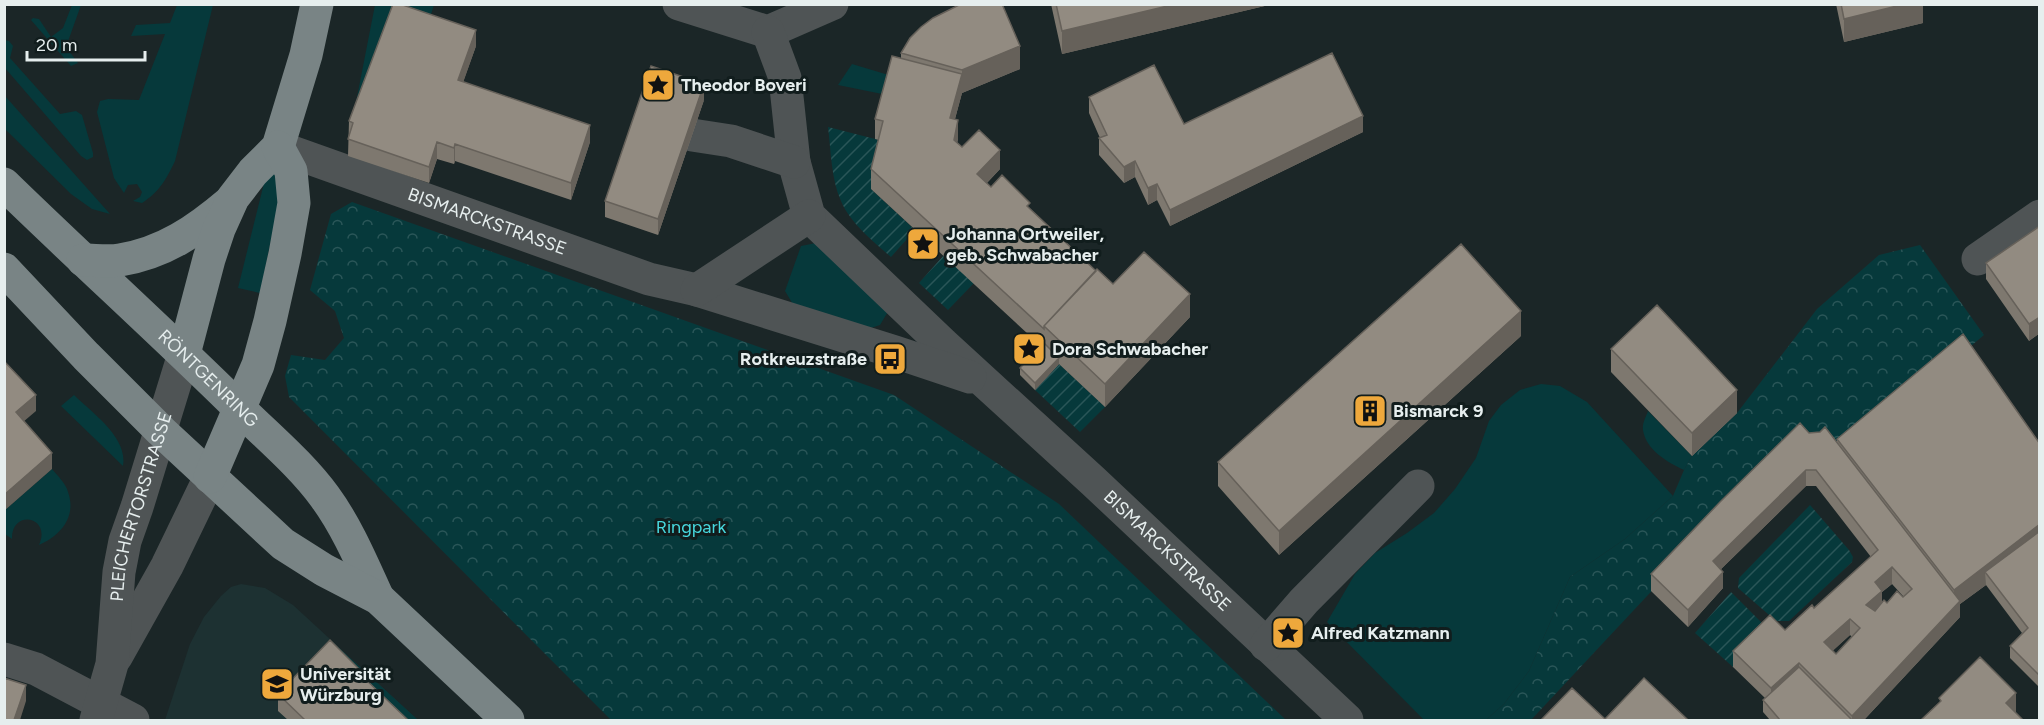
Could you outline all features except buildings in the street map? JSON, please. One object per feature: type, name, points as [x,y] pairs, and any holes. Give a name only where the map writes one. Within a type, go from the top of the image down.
[{"type":"main road","points":[[83,260],[119,260],[154,252],[179,240],[205,223],[233,198],[253,172],[278,147],[306,55],[317,4]]},
{"type":"main road","points":[[210,477],[258,365],[285,254],[294,203],[291,171],[278,147]]},
{"type":"main road","name":"RÖNTGENRING","points":[[4,184],[184,354],[302,470],[337,514],[378,597]]},
{"type":"main road","points":[[184,354],[209,259],[233,198]]},
{"type":"main road","name":"RÖNTGENRING","points":[[4,269],[86,357],[161,431],[283,544],[324,570],[378,597],[508,720]]},
{"type":"street","points":[[679,4],[768,32],[832,4]]},
{"type":"street","points":[[697,290],[809,216],[794,162],[785,78],[768,32]]},
{"type":"street","points":[[692,135],[730,141],[794,162]]},
{"type":"street","name":"BISMARCKSTRASSE","points":[[278,147],[649,279],[697,290],[985,382]]},
{"type":"street","name":"BISMARCKSTRASSE","points":[[809,216],[1347,720]]},
{"type":"street","points":[[1978,259],[2040,216]]},
{"type":"street","points":[[895,352],[896,330],[906,309]]},
{"type":"street","name":"PLEICHERTORSTRASSE","points":[[98,712],[112,663],[119,572],[125,541],[184,354]]},
{"type":"street","name":"PLEICHERTORSTRASSE","points":[[112,663],[167,566],[210,477]]},
{"type":"street","points":[[1266,645],[1304,601],[1418,486]]},
{"type":"street","points":[[4,659],[36,669],[98,712],[134,720]]},
{"type":"shaded area","name":"Universität Würzburg","points":[[241,584],[265,588],[293,605],[418,720],[165,720],[190,644],[204,617],[231,587]]},
{"type":"green space","points":[[72,5],[81,5],[66,47],[78,63],[71,66],[31,20],[39,19],[51,37],[63,28]]},
{"type":"green space","points":[[177,5],[213,5],[175,161],[162,185],[142,203],[133,201],[140,197],[142,192],[137,184],[128,185],[124,193],[114,178],[97,112],[100,101],[139,100],[165,34],[131,36],[136,25],[170,23]]},
{"type":"green space","points":[[375,5],[434,5],[426,30],[349,138]]},
{"type":"green space","points":[[5,40],[13,46],[10,58],[60,114],[76,111],[82,115],[93,157],[87,160],[81,156],[5,68]]},
{"type":"green space","points":[[852,64],[892,76],[887,95],[838,85]]},
{"type":"green space","points":[[5,96],[110,214],[92,209],[71,194],[5,129]]},
{"type":"green space","points":[[828,127],[883,141],[871,189],[915,230],[891,257],[856,224],[841,201],[833,174]]},
{"type":"green space","points":[[285,173],[260,293],[238,288],[266,175]]},
{"type":"green space","name":"Ringpark","points":[[352,202],[894,395],[1059,504],[1286,720],[611,720],[289,397],[285,376],[291,355],[325,360],[344,338],[335,311],[310,290],[331,214]]},
{"type":"green space","points":[[816,243],[889,310],[880,325],[868,329],[794,306],[785,291],[801,246]]},
{"type":"green space","points":[[1920,245],[1984,335],[1837,459],[1720,518],[1531,720],[1486,720],[1504,704],[1529,671],[1570,577],[1625,539],[1673,496],[1692,456],[1737,413],[1817,309],[1879,255]]},
{"type":"green space","points":[[944,255],[974,283],[948,310],[919,283]]},
{"type":"green space","points":[[1059,364],[1105,407],[1080,432],[1035,390]]},
{"type":"green space","points":[[1541,384],[1560,386],[1587,402],[1673,496],[1625,539],[1570,577],[1529,671],[1504,704],[1486,720],[1424,720],[1327,622],[1355,574],[1375,553],[1434,513],[1455,489],[1476,458],[1489,421],[1501,405],[1520,390]]},
{"type":"green space","points":[[74,395],[107,426],[114,436],[123,455],[123,466],[61,406]]},
{"type":"green space","points":[[1648,411],[1692,456],[1684,470],[1664,459],[1648,444],[1643,427]]},
{"type":"green space","points":[[52,469],[68,492],[70,510],[65,524],[54,536],[39,545],[42,535],[40,528],[36,522],[24,520],[13,529],[12,539],[5,534],[4,511]]},
{"type":"green space","points":[[1810,505],[1849,550],[1853,557],[1852,562],[1789,621],[1776,621],[1738,588],[1739,578]]},
{"type":"green space","points":[[1731,592],[1770,631],[1733,667],[1695,633]]},
{"type":"green space","points":[[338,647],[418,720],[391,720],[330,657]]},
{"type":"place","name":"Theodor Boveri","points":[[658,85]]},
{"type":"place","name":"Johanna Ortweiler, geb. Schwabacher","points":[[923,244]]},
{"type":"place","name":"Dora Schwabacher","points":[[1029,349]]},
{"type":"place","name":"Rotkreuzstraße","points":[[890,359]]},
{"type":"place","name":"Bismarck 9","points":[[1370,411]]},
{"type":"place","name":"Alfred Katzmann","points":[[1288,633]]},
{"type":"place","name":"Universität Würzburg","points":[[277,684]]}]
